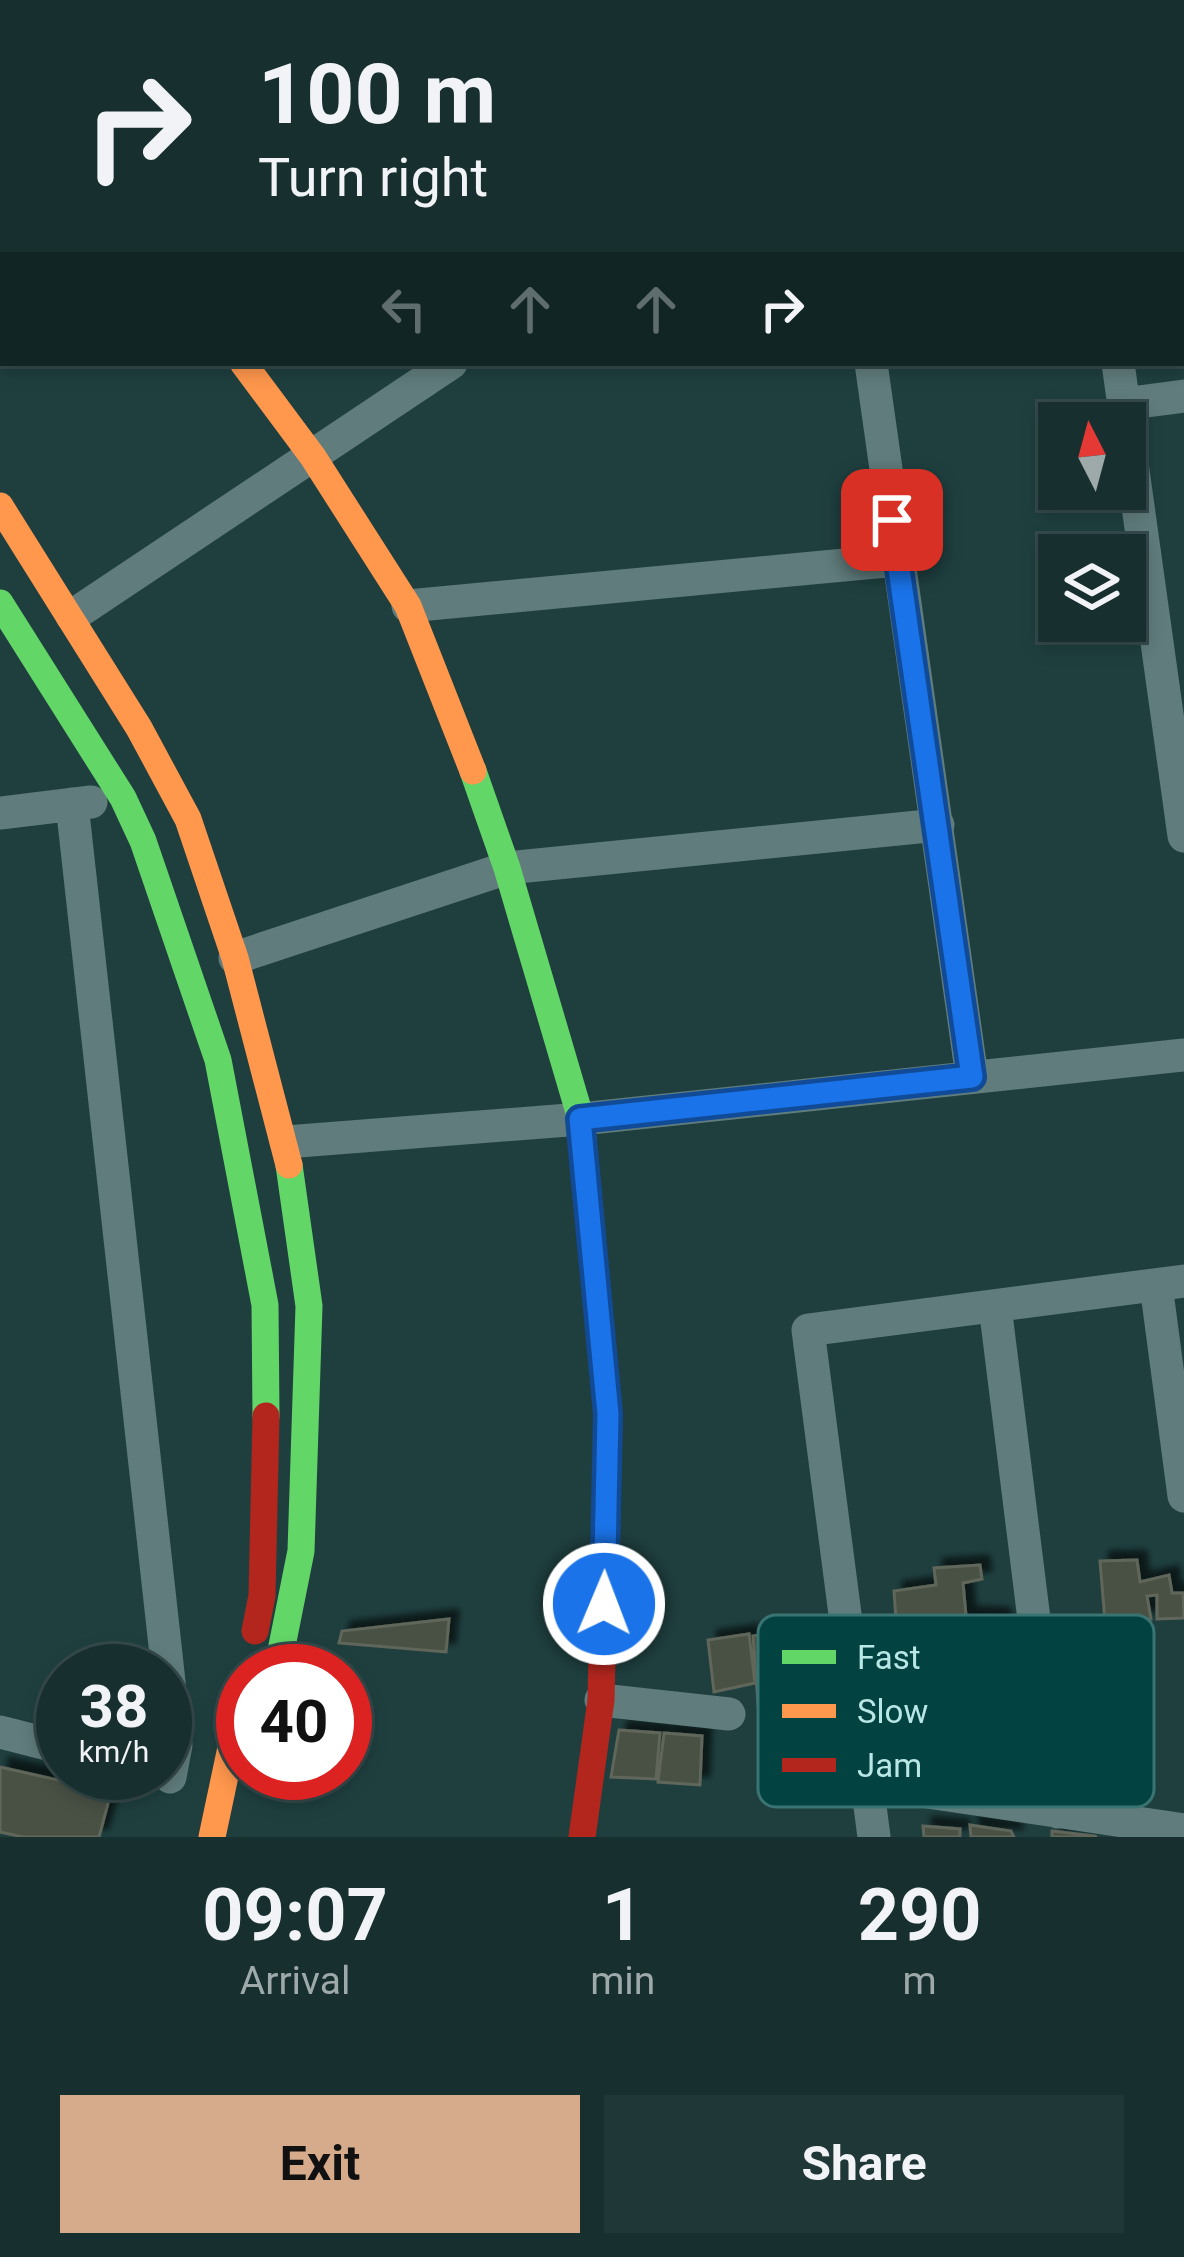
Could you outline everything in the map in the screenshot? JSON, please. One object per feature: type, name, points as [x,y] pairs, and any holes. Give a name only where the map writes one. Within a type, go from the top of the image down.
[{"type":"street","points":[[245,366],[313,457],[408,606],[507,868],[580,1119],[608,1414],[601,1700],[582,1837]]},
{"type":"street","points":[[72,616],[447,366]]},
{"type":"street","points":[[872,366],[972,1077]]},
{"type":"street","points":[[1118,366],[1124,402]]},
{"type":"street","points":[[1137,402],[1184,395]]},
{"type":"street","points":[[0,506],[140,728],[188,819],[236,958],[286,1142],[309,1306],[301,1551],[283,1644]]},
{"type":"street","points":[[1144,510],[1171,650],[1184,836]]},
{"type":"street","points":[[408,606],[897,560]]},
{"type":"street","points":[[0,603],[123,798],[143,841],[218,1060],[265,1305],[266,1501],[262,1597],[253,1644]]},
{"type":"street","points":[[0,813],[123,798]]},
{"type":"street","points":[[72,804],[165,1644]]},
{"type":"street","points":[[143,841],[188,819]]},
{"type":"street","points":[[236,958],[507,868],[938,825]]},
{"type":"street","points":[[286,1142],[580,1119],[1184,1055]]},
{"type":"street","points":[[845,1615],[808,1330],[1170,1283],[1184,1496]]},
{"type":"street","points":[[995,1306],[1034,1615]]},
{"type":"street","points":[[601,1700],[729,1714]]},
{"type":"street","points":[[0,1732],[36,1741]]},
{"type":"street","points":[[212,1837],[221,1800]]},
{"type":"street","points":[[870,1807],[874,1837]]},
{"type":"street","points":[[1031,1807],[1184,1830]]},
{"type":"street","points":[[1058,1807],[1058,1811]]},
{"type":"building","points":[[1137,1560],[1140,1582],[1169,1575],[1172,1593],[1183,1593],[1184,1618],[1157,1619],[1157,1595],[1147,1596],[1150,1615],[1104,1615],[1100,1561]]},
{"type":"building","points":[[980,1565],[982,1579],[963,1583],[966,1615],[896,1615],[894,1591],[936,1585],[934,1568]]},
{"type":"building","points":[[449,1619],[446,1652],[339,1643],[342,1631]]},
{"type":"building","points":[[749,1634],[755,1683],[714,1692],[708,1640]]},
{"type":"building","points":[[758,1635],[758,1704],[753,1636]]},
{"type":"building","points":[[619,1730],[660,1733],[656,1779],[611,1777]]},
{"type":"building","points":[[664,1733],[702,1736],[700,1785],[658,1782]]},
{"type":"building","points":[[0,1767],[36,1775],[36,1800],[109,1800],[99,1837],[23,1837],[0,1832]]},
{"type":"building","points":[[970,1825],[1011,1831],[1014,1837],[971,1837]]},
{"type":"building","points":[[923,1826],[960,1829],[960,1837],[924,1837]]},
{"type":"building","points":[[1052,1831],[1094,1836],[1097,1837],[1052,1837]]},
{"type":"traffic: fast","points":[[0,603],[123,798],[143,841],[218,1060],[265,1305],[266,1416]]},
{"type":"traffic: fast","points":[[473,771],[507,868],[581,1119],[608,1414],[605,1529]]},
{"type":"traffic: fast","points":[[282,1644],[301,1551],[309,1306],[289,1165]]},
{"type":"traffic: slow","points":[[245,366],[313,457],[408,606],[473,771]]},
{"type":"traffic: slow","points":[[0,506],[139,728],[188,819],[235,958],[289,1165]]},
{"type":"traffic: slow","points":[[212,1837],[220,1800]]},
{"type":"traffic: jam","points":[[255,1631],[262,1596],[266,1416]]},
{"type":"traffic: jam","points":[[582,1837],[601,1700],[605,1529]]},
{"type":"route","points":[[604,1604],[608,1414],[580,1119],[972,1077],[892,520]]}]
